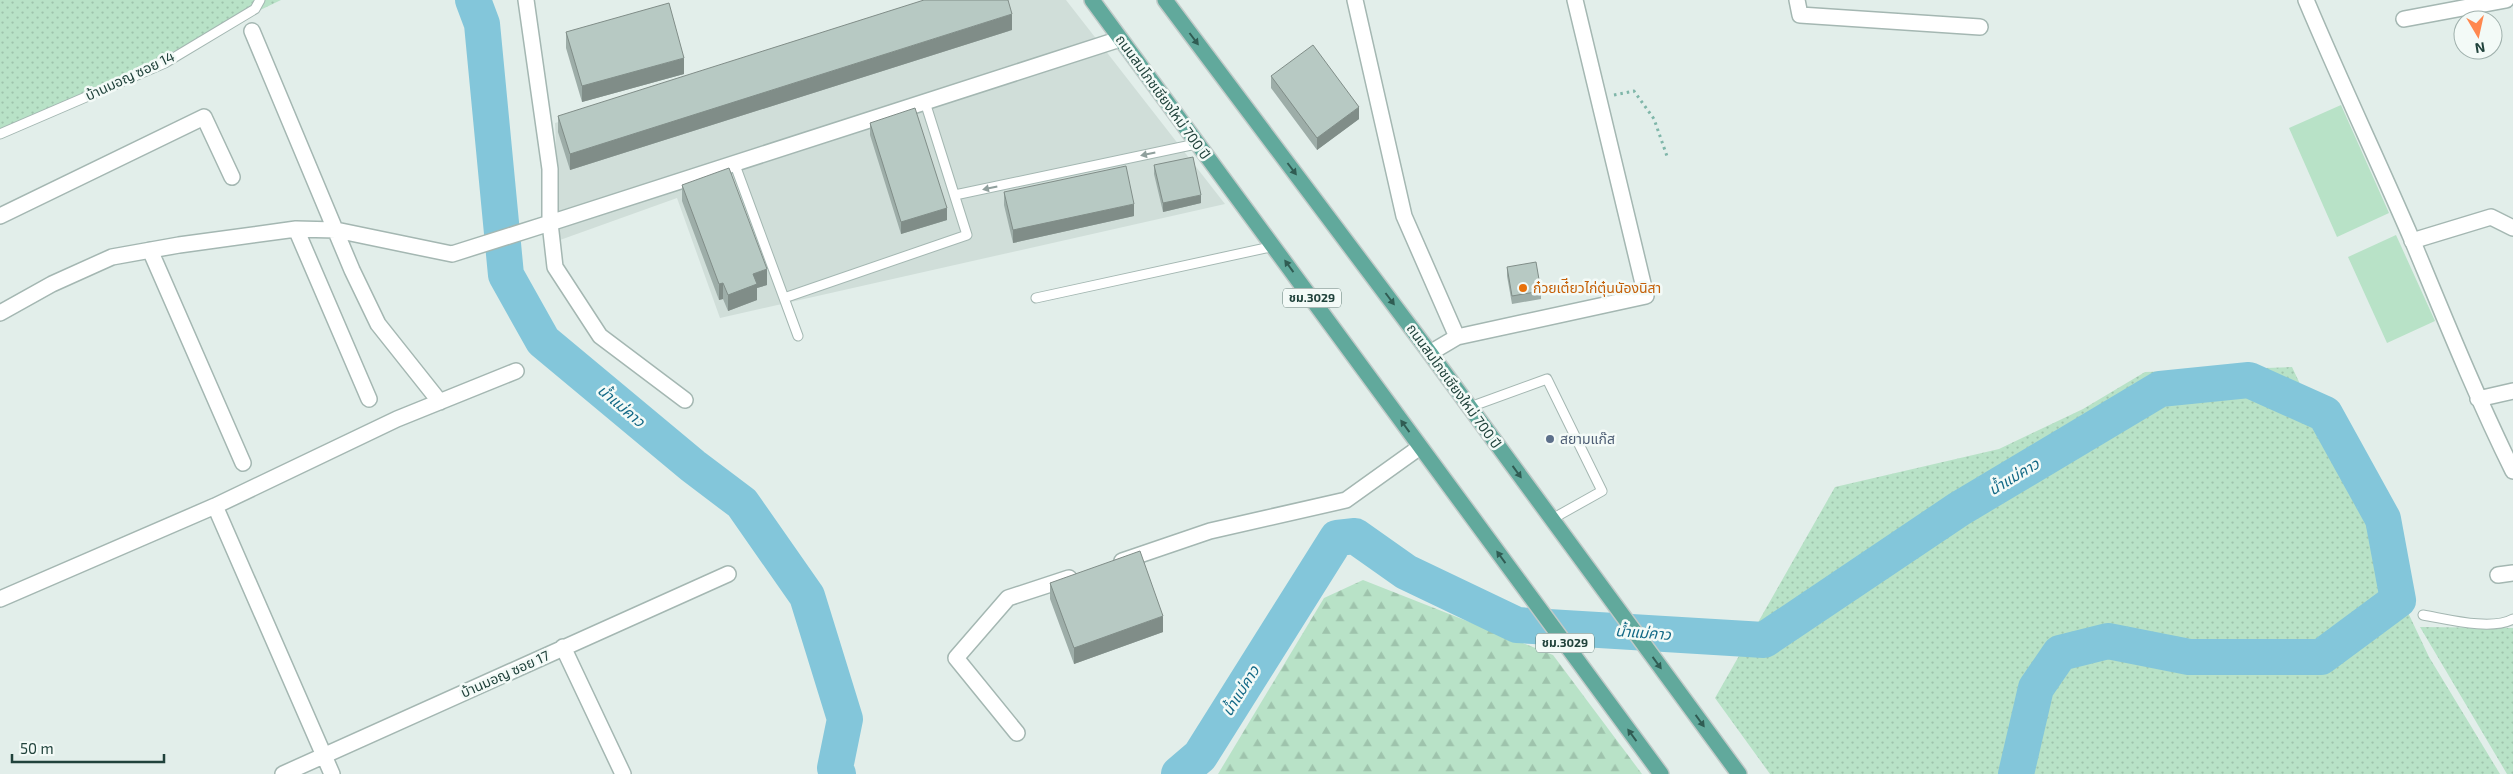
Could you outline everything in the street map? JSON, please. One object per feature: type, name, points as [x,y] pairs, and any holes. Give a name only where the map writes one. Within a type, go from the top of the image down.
[{"type":"main road","name":"ถนนสมโภชเชียงใหม่ 700 ปี","points":[[1092,0],[1196,144],[1275,246],[1420,448],[1661,774]]},
{"type":"main road","name":"ถนนสมโภชเชียงใหม่ 700 ปี","points":[[1165,0],[1430,353],[1739,774]]},
{"type":"street","points":[[526,0],[550,169],[550,223],[555,267],[600,336],[685,400]]},
{"type":"street","points":[[1356,0],[1404,216],[1457,338]]},
{"type":"street","points":[[1430,353],[1457,338],[1646,296],[1575,0]]},
{"type":"street","points":[[1797,0],[1800,15],[1980,27]]},
{"type":"street","points":[[2306,0],[2346,97],[2412,241],[2478,399],[2513,471]]},
{"type":"street","points":[[2404,19],[2506,0]]},
{"type":"street","points":[[252,30],[336,230],[378,324],[440,402]]},
{"type":"street","points":[[0,313],[52,284],[112,257],[296,229],[336,230],[452,254],[1120,39]]},
{"type":"street","points":[[0,216],[204,117],[232,177]]},
{"type":"street","points":[[2412,241],[2491,217],[2513,228]]},
{"type":"street","points":[[296,229],[369,399]]},
{"type":"street","points":[[150,250],[243,463]]},
{"type":"street","points":[[0,598],[215,506],[397,419],[516,371]]},
{"type":"street","points":[[2478,399],[2513,391]]},
{"type":"street","points":[[1109,565],[1210,531],[1346,500],[1420,448]]},
{"type":"street","points":[[215,506],[332,774]]},
{"type":"street","points":[[2498,575],[2513,573]]},
{"type":"street","name":"บ้านมอญ ซอย 17","points":[[283,774],[728,574]]},
{"type":"street","points":[[1017,733],[956,658],[1008,598],[1082,574]]},
{"type":"street","points":[[563,647],[623,774]]},
{"type":"lane","points":[[248,0],[255,9],[260,0]]},
{"type":"lane","name":"บ้านมอญ ซอย 14","points":[[0,134],[165,62],[255,9]]},
{"type":"lane","points":[[784,298],[967,235],[925,102]]},
{"type":"lane","points":[[955,195],[1196,144]]},
{"type":"lane","points":[[735,164],[798,336]]},
{"type":"lane","points":[[1036,298],[1275,246]]},
{"type":"lane","points":[[1470,407],[1547,379],[1602,491],[1552,520]]},
{"type":"lane","points":[[2422,615],[2477,624],[2508,622],[2513,619]]},
{"type":"path","points":[[1599,98],[1634,91],[1654,119],[1668,158]]},
{"type":"shaded area","points":[[946,0],[1066,0],[1225,204],[720,318],[677,198],[560,240],[555,123]]},
{"type":"green space","points":[[0,0],[281,0],[0,134]]},
{"type":"green space","points":[[2341,105],[2389,213],[2337,237],[2289,128]]},
{"type":"green space","points":[[2396,235],[2435,321],[2387,343],[2348,257]]},
{"type":"green space","points":[[2292,367],[2429,657],[2500,774],[1770,774],[1715,698],[1835,487],[1999,449],[2083,409],[2145,372]]},
{"type":"green space","points":[[1363,580],[1553,655],[1642,774],[1218,774],[1324,598]]},
{"type":"green space","points":[[2420,627],[2513,628],[2513,774],[2507,774]]},
{"type":"building","points":[[924,0],[1008,0],[1012,14],[570,154],[558,116]]},
{"type":"building","points":[[669,3],[684,58],[582,86],[566,32]]},
{"type":"building","points":[[1313,45],[1359,107],[1317,138],[1271,76]]},
{"type":"building","points":[[915,108],[947,208],[901,222],[870,123]]},
{"type":"building","points":[[1193,157],[1201,195],[1163,203],[1154,165]]},
{"type":"building","points":[[1126,166],[1134,204],[1013,230],[1004,192]]},
{"type":"building","points":[[729,168],[767,269],[753,274],[757,284],[728,295],[723,283],[719,284],[682,185]]},
{"type":"building","points":[[1536,262],[1541,291],[1512,296],[1507,267]]},
{"type":"building","points":[[1140,551],[1163,616],[1074,648],[1050,583]]},
{"type":"waterway","name":"น้ำแม่คาว","points":[[473,0],[482,24],[506,275],[543,341],[693,466],[742,503],[807,596],[845,719],[835,768],[838,774]]},
{"type":"waterway","name":"น้ำแม่คาว","points":[[1179,774],[1200,756],[1337,538],[1355,536],[1406,572],[1517,625],[1764,640],[1959,509],[2160,389],[2249,380],[2325,414],[2383,519],[2398,600],[2321,657],[2189,657],[2108,641],[2060,653],[2036,688],[2016,774]]},
{"type":"place","name":"ก๋วยเต๋ียวไก่ตุ๋นนัองนิสา","points":[[1523,288]]},
{"type":"place","name":"สยามแก๊ส","points":[[1550,439]]}]
